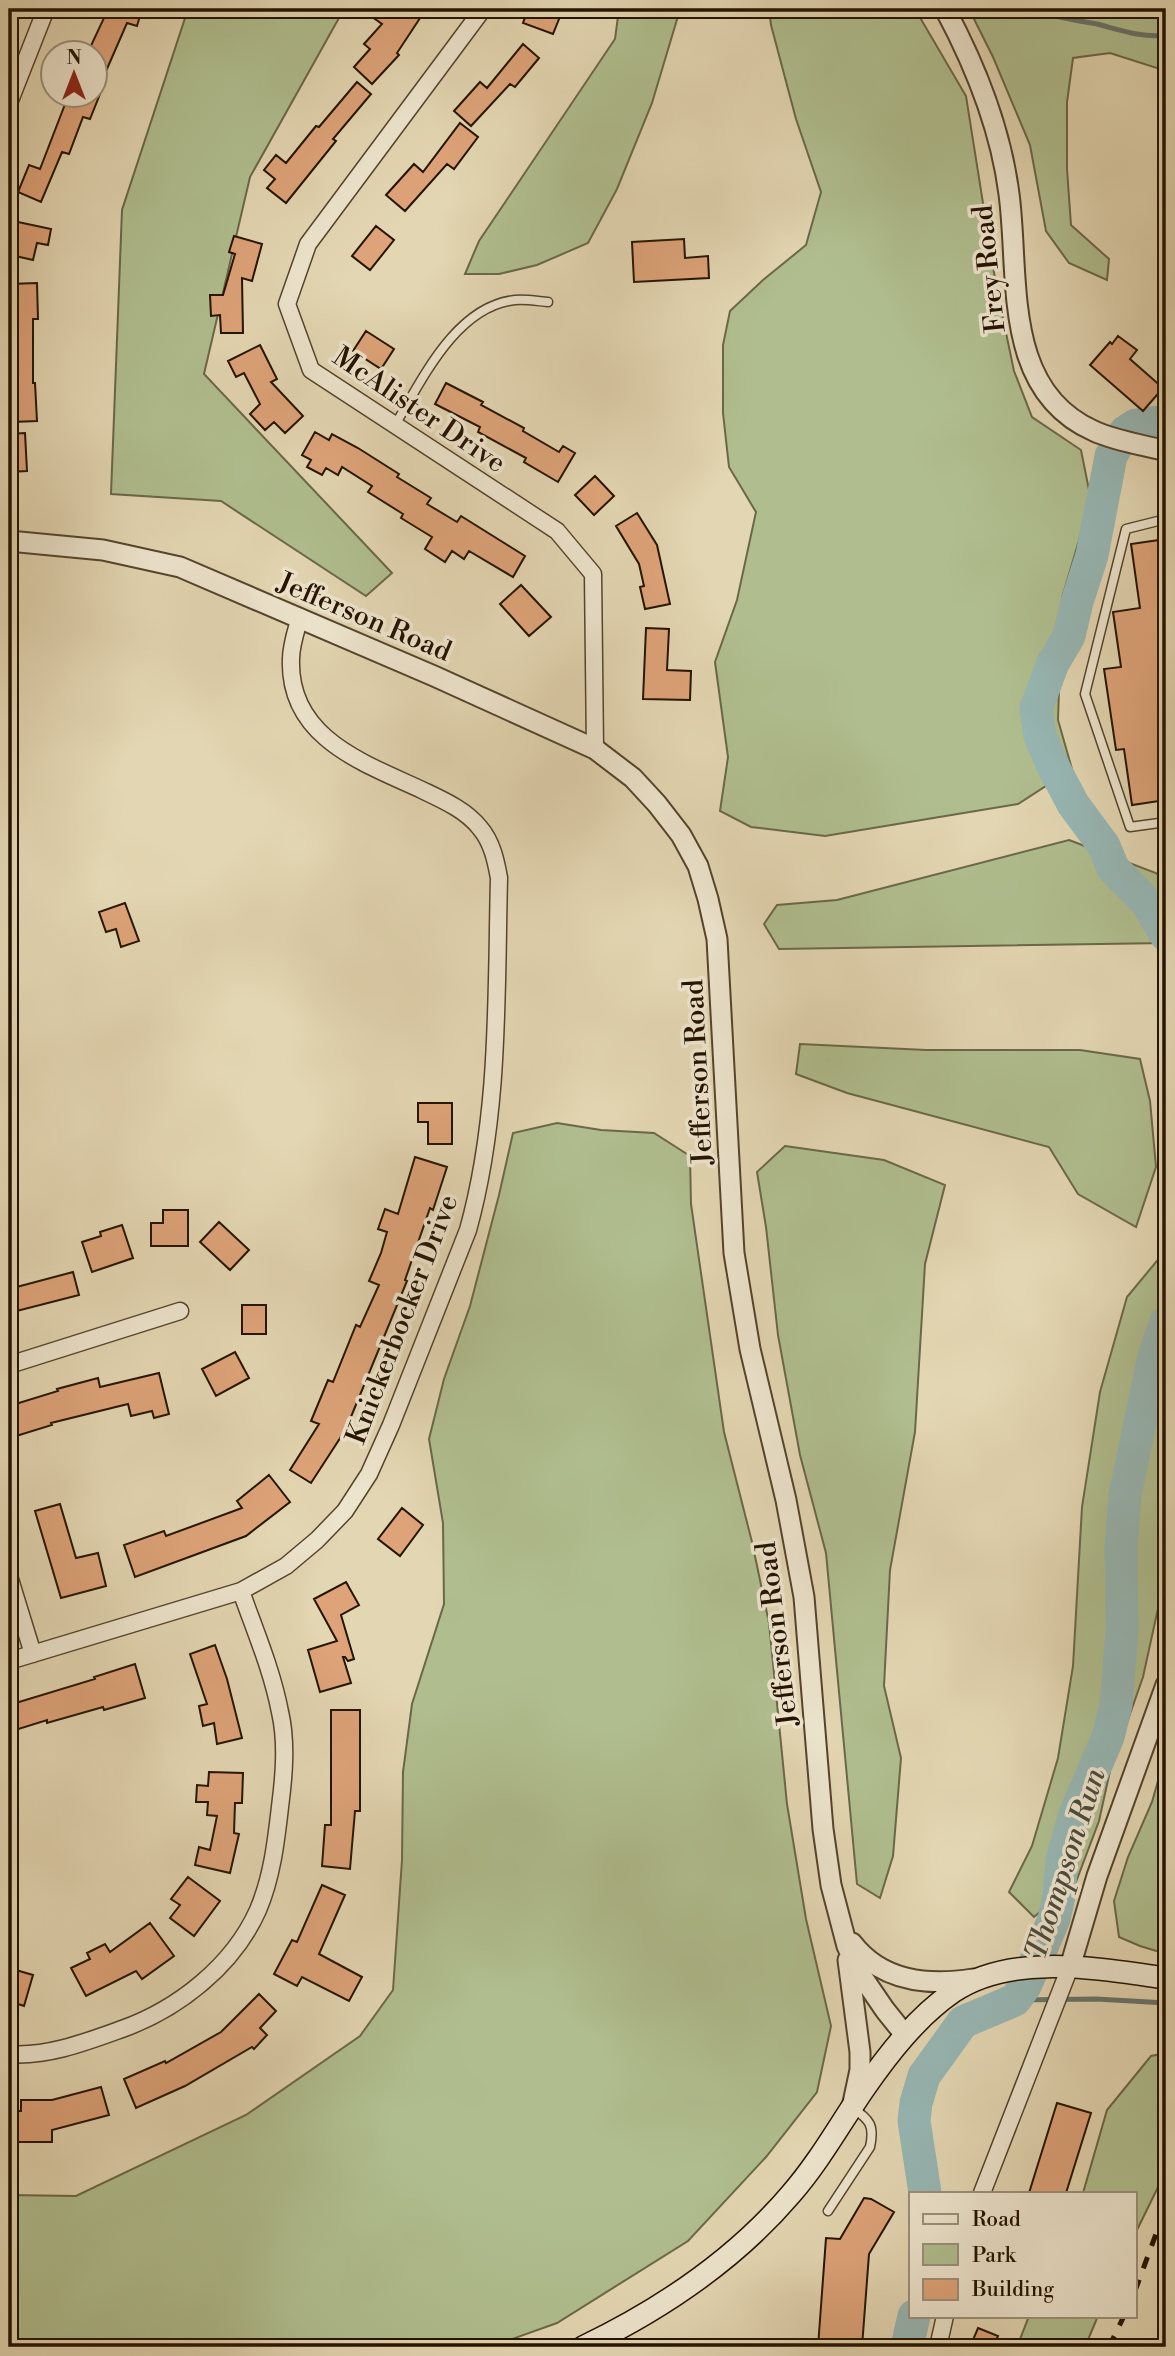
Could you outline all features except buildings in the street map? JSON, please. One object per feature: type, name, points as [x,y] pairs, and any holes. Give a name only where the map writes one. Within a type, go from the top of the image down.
[{"type":"main road","points":[[583,2347],[631,2324],[728,2257],[761,2227],[793,2192],[905,2035],[955,1991],[985,1978],[1014,1970],[1046,1966],[1068,1973],[1166,1978]]},
{"type":"street","points":[[9,103],[46,9]]},
{"type":"street","name":"McAlister Drive","points":[[483,9],[308,244],[287,304],[311,370],[557,531],[593,575],[595,749]]},
{"type":"street","name":"Frey Road","points":[[945,9],[979,84],[996,131],[1013,228],[1018,317],[1024,346],[1035,375],[1050,398],[1069,416],[1094,431],[1166,451]]},
{"type":"street","name":"Jefferson Road","points":[[9,541],[103,550],[142,557],[180,567],[300,617],[595,749],[633,778],[681,835],[698,866],[717,940],[734,1253],[750,1349],[786,1500],[804,1597],[823,1829],[831,1885],[843,1932],[859,1972],[905,2035]]},
{"type":"street","name":"Knickerbocker Drive","points":[[9,1661],[241,1591],[286,1566],[317,1540],[345,1511],[369,1474],[468,1230],[477,1198],[494,1082],[499,878],[497,865],[488,840],[472,819],[458,809],[347,755],[319,732],[300,704],[291,673],[291,658],[300,617]]},
{"type":"street","points":[[9,1365],[180,1311]]},
{"type":"street","points":[[9,1576],[33,1654]]},
{"type":"street","points":[[9,2054],[34,2054],[72,2045],[139,2023],[156,2014],[190,1992],[225,1961],[257,1911],[271,1869],[278,1828],[283,1782],[283,1730],[272,1680],[241,1591]]},
{"type":"street","points":[[982,2192],[1068,1973],[1097,1876],[1166,1685]]},
{"type":"street","points":[[843,1932],[872,1964],[908,1980],[932,1984],[985,1978]]},
{"type":"street","points":[[843,1932],[860,2052],[860,2070],[852,2107]]},
{"type":"street","points":[[938,2347],[945,2318]]},
{"type":"lane","points":[[395,425],[426,372],[461,326],[486,309],[514,300],[548,302]]},
{"type":"lane","points":[[1166,508],[1165,519],[1126,529],[1085,694],[1130,828],[1166,822]]},
{"type":"lane","points":[[828,2211],[870,2147],[871,2126],[867,2118],[852,2107]]},
{"type":"green space","points":[[188,9],[344,9],[250,177],[204,374],[392,573],[366,596],[221,501],[111,494],[122,210]]},
{"type":"green space","points":[[619,9],[678,9],[678,16],[652,103],[617,189],[588,243],[537,265],[499,274],[465,274],[479,241],[615,39]]},
{"type":"green space","points":[[769,9],[915,9],[966,96],[996,285],[1014,371],[1032,417],[1081,450],[1091,500],[1062,598],[1058,720],[1072,769],[1018,804],[825,836],[751,827],[720,811],[728,757],[715,662],[737,600],[756,512],[729,467],[723,413],[723,345],[730,311],[806,245],[821,192],[796,119]]},
{"type":"green space","points":[[969,9],[1166,9],[1166,71],[1110,53],[1073,58],[1067,102],[1067,169],[1071,225],[1109,259],[1107,280],[1069,263],[1046,231],[1030,145],[993,57]]},
{"type":"green space","points":[[1069,840],[1156,873],[1166,882],[1166,943],[779,949],[764,924],[777,905],[837,900]]},
{"type":"green space","points":[[800,1044],[926,1050],[1080,1050],[1140,1059],[1150,1101],[1156,1167],[1136,1227],[1078,1194],[1049,1147],[847,1093],[796,1074]]},
{"type":"green space","points":[[557,1123],[601,1130],[654,1133],[690,1156],[691,1204],[724,1432],[769,1623],[787,1804],[806,1919],[831,2026],[817,2092],[766,2157],[688,2241],[557,2323],[490,2347],[9,2347],[9,2195],[76,2196],[246,2115],[360,2036],[393,1990],[402,1860],[403,1772],[412,1704],[444,1604],[443,1523],[429,1439],[444,1379],[470,1306],[513,1133]]},
{"type":"green space","points":[[785,1146],[884,1160],[945,1185],[925,1264],[915,1432],[890,1570],[884,1686],[901,1758],[893,1856],[880,1898],[857,1884],[826,1553],[800,1455],[778,1335],[757,1172]]},
{"type":"green space","points":[[1166,1250],[1166,1572],[1143,1677],[1110,1771],[1099,1821],[1076,1882],[1034,1917],[1009,1892],[1032,1846],[1058,1758],[1073,1666],[1082,1507],[1100,1392],[1127,1297]]},
{"type":"green space","points":[[1166,1753],[1166,1954],[1119,1937],[1114,1901],[1128,1857],[1152,1802]]},
{"type":"green space","points":[[1166,2053],[1166,2171],[1136,2232],[1136,2192],[1083,2192],[1107,2110],[1151,2056]]},
{"type":"green space","points":[[1028,2318],[1097,2318],[1085,2347],[1017,2347]]},
{"type":"waterway","name":"Thompson Run","points":[[1039,9],[1060,17],[1131,33],[1166,35]]},
{"type":"waterway","name":"Thompson Run","points":[[1166,421],[1136,425],[1125,432],[1111,456],[1092,555],[1069,636],[1053,663],[1036,709],[1040,736],[1073,804],[1104,846],[1113,868],[1147,903],[1166,935]]},
{"type":"waterway","name":"Thompson Run","points":[[925,2192],[914,2121],[924,2076],[963,2022],[1015,2000],[1025,1986],[1054,1919],[1062,1860],[1075,1814],[1108,1737],[1116,1705],[1122,1630],[1121,1548],[1125,1495],[1154,1356],[1166,1322]]},
{"type":"waterway","points":[[1015,2000],[1096,1999],[1166,2003]]},
{"type":"waterway","name":"Thompson Run","points":[[907,2347],[914,2318]]},
{"type":"railway","points":[[1136,2288],[1166,2207]]},
{"type":"railway","points":[[1109,2347],[1123,2318]]}]
